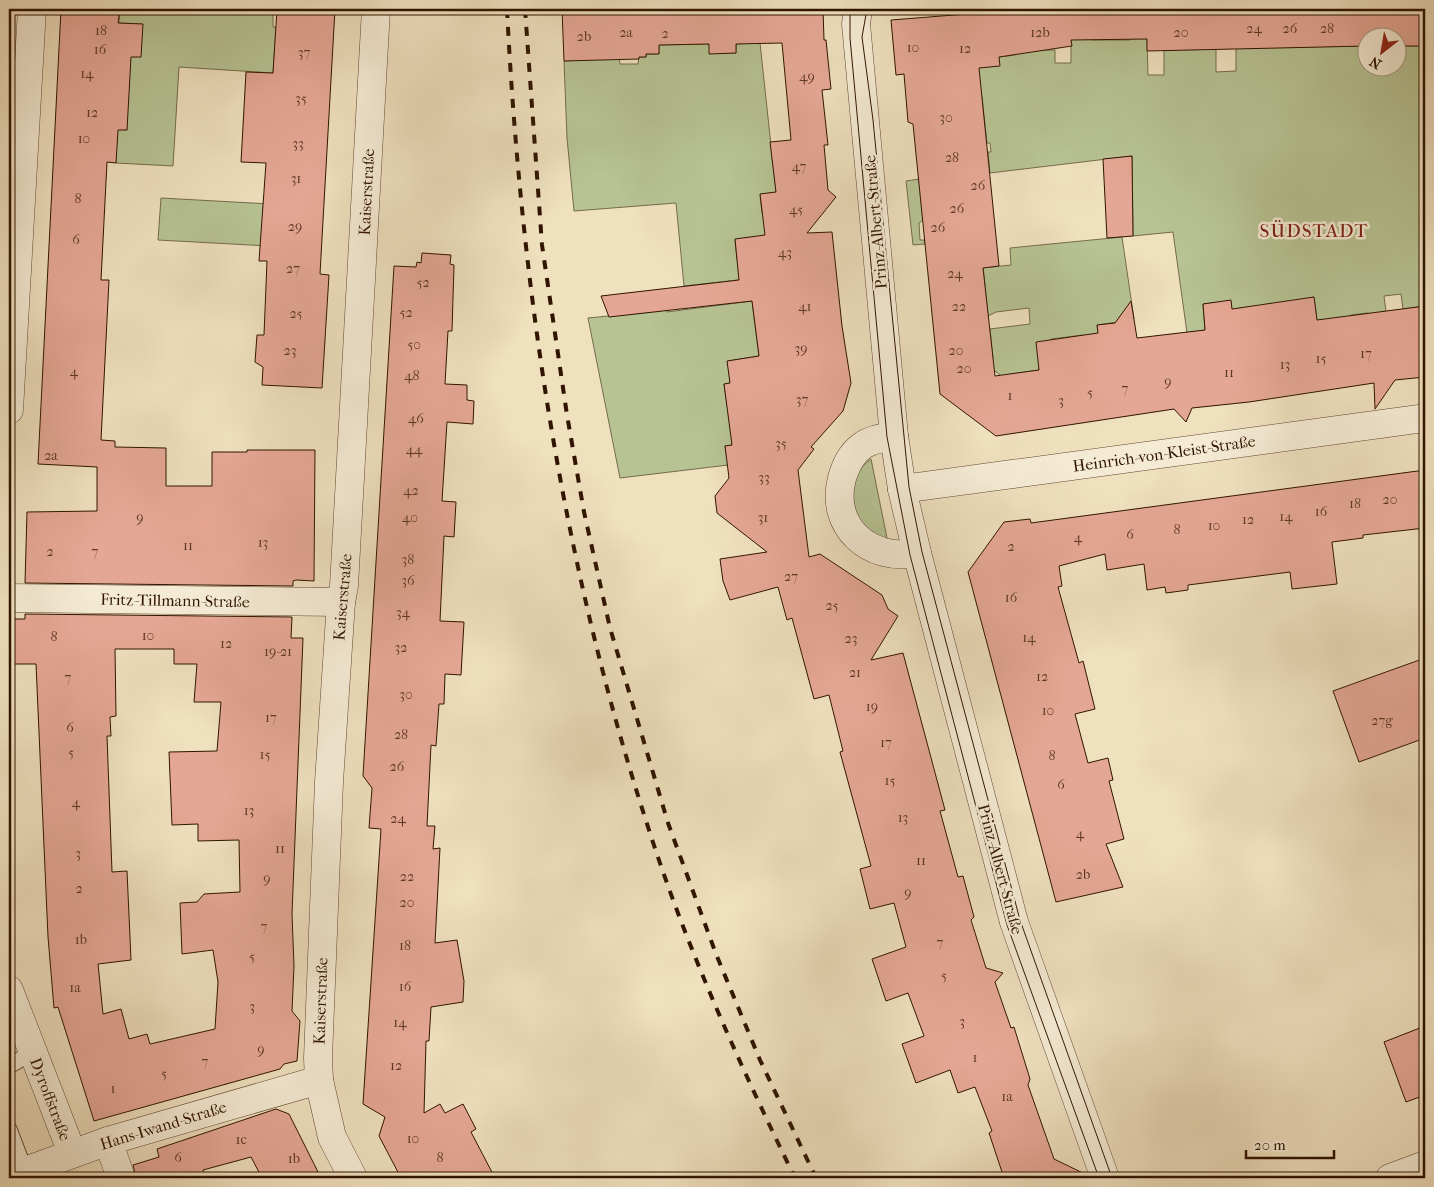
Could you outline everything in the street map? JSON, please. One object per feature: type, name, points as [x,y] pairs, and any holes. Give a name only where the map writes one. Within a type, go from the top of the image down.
[{"type":"street","points":[[9,410],[32,9]]},
{"type":"street","name":"Prinz-Albert-Straße","points":[[858,9],[856,24],[894,436],[902,488],[917,553],[1014,922],[1105,1178]]},
{"type":"street","name":"Kaiserstraße","points":[[353,1178],[332,1137],[319,1080],[329,782],[340,602],[344,570],[377,12]]},
{"type":"street","name":"Heinrich-von-Kleist-Straße","points":[[902,488],[1425,418]]},
{"type":"street","points":[[894,436],[874,440],[854,453],[845,467],[841,483],[842,514],[852,534],[867,547],[896,554],[917,553]]},
{"type":"street","name":"Fritz-Tillmann-Straße","points":[[9,598],[340,602]]},
{"type":"street","name":"Dyroffstraße","points":[[9,990],[72,1153]]},
{"type":"street","name":"Hans-Iwand-Straße","points":[[17,1174],[108,1141],[319,1080]]},
{"type":"street","points":[[108,1141],[121,1178]]},
{"type":"street","points":[[1390,1178],[1425,1165]]},
{"type":"lane","points":[[9,1066],[33,1052]]},
{"type":"lane","points":[[9,1129],[17,1174]]},
{"type":"green space","points":[[120,9],[260,9],[273,11],[273,27],[276,27],[273,73],[179,67],[173,166],[116,163],[114,129],[127,130],[120,82],[142,24],[119,23]]},
{"type":"green space","points":[[1131,24],[1150,24],[1147,40],[1148,75],[1164,75],[1164,41],[1216,48],[1216,72],[1236,71],[1236,48],[1356,46],[1356,78],[1406,78],[1406,46],[1425,46],[1425,306],[1403,309],[1401,294],[1384,296],[1387,319],[1367,313],[1351,315],[1352,324],[1318,329],[1314,297],[1233,314],[1230,301],[1203,304],[1205,330],[1187,333],[1173,232],[1133,236],[1132,156],[990,173],[988,152],[991,152],[990,143],[987,143],[982,97],[947,73],[999,57],[1015,55],[1013,41],[1038,50],[1055,50],[1055,63],[1071,63],[1071,34],[1090,26],[1091,40],[1130,40]]},
{"type":"green space","points":[[760,43],[776,192],[760,195],[762,213],[769,213],[771,235],[735,240],[737,260],[761,257],[756,278],[684,286],[676,203],[574,211],[567,138],[564,61],[619,58],[620,64],[638,64],[639,57],[646,57],[646,54],[659,54],[659,45],[709,44],[710,53],[736,53],[736,44]]},
{"type":"green space","points":[[919,179],[923,220],[919,223],[920,240],[924,240],[925,244],[913,245],[906,181]]},
{"type":"green space","points":[[161,198],[270,204],[268,246],[158,240]]},
{"type":"green space","points":[[1122,237],[1134,319],[1128,314],[1120,316],[1117,322],[1097,325],[1102,363],[1087,365],[1083,335],[1051,339],[1052,355],[1039,370],[1012,374],[1005,379],[986,364],[993,359],[990,329],[1030,324],[1029,308],[996,312],[988,316],[983,265],[991,267],[1011,265],[1010,248]]},
{"type":"green space","points":[[752,301],[759,356],[728,361],[730,383],[724,384],[727,406],[749,403],[768,440],[725,446],[728,465],[620,478],[588,318],[667,310],[667,312]]},
{"type":"green space","points":[[871,459],[888,543],[870,534],[863,525],[854,506],[853,495],[857,475],[862,467]]},
{"type":"building","points":[[61,9],[120,9],[118,23],[143,24],[141,57],[131,57],[127,130],[118,130],[116,163],[107,162],[101,280],[109,280],[101,440],[115,441],[115,447],[166,448],[166,486],[212,486],[212,452],[315,450],[314,581],[296,580],[293,581],[293,586],[25,583],[27,512],[97,511],[97,467],[38,464]]},
{"type":"building","points":[[277,9],[335,9],[320,274],[329,275],[322,388],[262,385],[263,367],[255,362],[257,335],[264,335],[267,261],[259,261],[266,163],[241,162],[246,72],[273,73]]},
{"type":"building","points":[[562,9],[823,9],[824,40],[826,40],[831,89],[822,90],[828,145],[824,145],[828,190],[836,197],[807,233],[832,232],[842,326],[851,383],[843,411],[811,447],[814,449],[798,470],[809,557],[820,554],[882,595],[888,609],[898,616],[871,660],[903,653],[945,810],[940,811],[958,877],[963,876],[974,917],[971,920],[986,968],[1003,973],[995,982],[1011,1028],[1014,1027],[1030,1079],[1028,1085],[1054,1159],[1087,1175],[1088,1178],[1004,1178],[989,1133],[992,1131],[975,1087],[958,1093],[950,1070],[916,1083],[902,1044],[924,1036],[908,993],[886,1001],[872,959],[906,947],[894,903],[870,909],[860,869],[871,866],[840,752],[843,751],[829,695],[814,699],[792,618],[787,620],[778,587],[730,600],[723,581],[720,559],[767,552],[717,513],[715,496],[729,478],[725,446],[732,445],[724,384],[730,383],[727,361],[759,356],[752,301],[609,317],[601,296],[739,280],[735,239],[765,235],[760,194],[776,192],[770,142],[791,140],[782,43],[736,44],[736,53],[709,54],[709,44],[659,45],[659,54],[646,54],[646,57],[639,57],[639,59],[564,61]]},
{"type":"building","points":[[992,9],[1425,9],[1425,46],[1406,46],[1406,28],[1356,28],[1356,46],[1147,51],[1147,39],[1071,40],[1072,46],[999,57],[1000,66],[979,68],[999,266],[983,268],[995,376],[1039,370],[1036,342],[1098,333],[1097,325],[1115,323],[1131,301],[1137,338],[1205,330],[1203,304],[1231,300],[1232,309],[1314,297],[1317,320],[1425,306],[1425,377],[1395,380],[1375,409],[1374,383],[1249,402],[1192,408],[1186,422],[1174,409],[996,436],[940,394],[913,124],[908,122],[904,74],[896,75],[891,20],[992,12]]},
{"type":"building","points":[[1132,156],[1133,236],[1107,238],[1103,159]]},
{"type":"building","points":[[422,253],[451,255],[450,264],[454,265],[452,331],[448,331],[445,384],[467,385],[467,400],[474,401],[473,424],[447,422],[442,501],[456,502],[454,537],[444,536],[440,621],[464,622],[461,675],[445,674],[444,704],[439,704],[436,746],[431,745],[427,826],[435,826],[433,849],[440,848],[435,943],[457,940],[464,981],[463,1002],[431,1007],[429,1041],[426,1041],[424,1113],[440,1104],[445,1113],[463,1104],[476,1129],[471,1132],[495,1178],[401,1178],[379,1136],[385,1117],[363,1104],[381,829],[369,828],[372,788],[363,776],[394,266],[416,267],[417,262],[421,263]]},
{"type":"building","points":[[1425,470],[1425,528],[1363,535],[1363,538],[1332,542],[1337,584],[1292,589],[1290,572],[1188,585],[1188,590],[1166,593],[1165,587],[1147,590],[1144,564],[1107,570],[1105,554],[1059,566],[1062,586],[1058,587],[1079,663],[1083,661],[1095,709],[1075,714],[1088,763],[1108,758],[1113,780],[1109,781],[1124,839],[1106,844],[1123,887],[1056,902],[968,572],[1004,522],[1030,519],[1031,523]]},
{"type":"building","points":[[25,614],[292,617],[291,638],[303,638],[292,914],[294,966],[292,1011],[300,1021],[297,1061],[284,1064],[280,1069],[94,1121],[58,1007],[54,1008],[48,937],[36,664],[11,664],[11,648],[9,648],[9,619],[25,619]],"holes":[[[115,649],[174,649],[174,664],[197,664],[194,702],[221,702],[217,751],[169,752],[172,825],[198,824],[198,841],[239,840],[240,892],[204,894],[197,902],[180,903],[182,954],[213,950],[218,982],[215,1029],[150,1044],[147,1034],[129,1039],[121,1009],[103,1014],[98,964],[131,960],[127,871],[112,872],[107,736],[111,736],[110,717],[116,716]]]},
{"type":"building","points":[[1425,658],[1425,738],[1359,762],[1333,691]]},
{"type":"building","points":[[1425,1026],[1425,1095],[1406,1102],[1384,1042]]},
{"type":"building","points":[[276,1109],[289,1114],[321,1178],[262,1178],[251,1157],[203,1170],[206,1178],[136,1178],[133,1165],[159,1157],[157,1149]]},
{"type":"tram line","points":[[850,9],[850,38],[887,437],[910,555],[1007,925],[1099,1178]]},
{"type":"tram line","points":[[867,9],[862,37],[873,120],[909,487],[922,552],[1020,920],[1112,1178]]},
{"type":"railway","points":[[507,9],[523,217],[535,321],[570,527],[592,629],[618,730],[649,830],[680,919],[697,963],[754,1093],[795,1178]]},
{"type":"railway","points":[[525,9],[542,245],[567,415],[584,512],[610,628],[668,823],[716,954],[760,1060],[816,1178]]},
{"type":"district","name":"SÜDSTADT","points":[[1314,230]]}]
